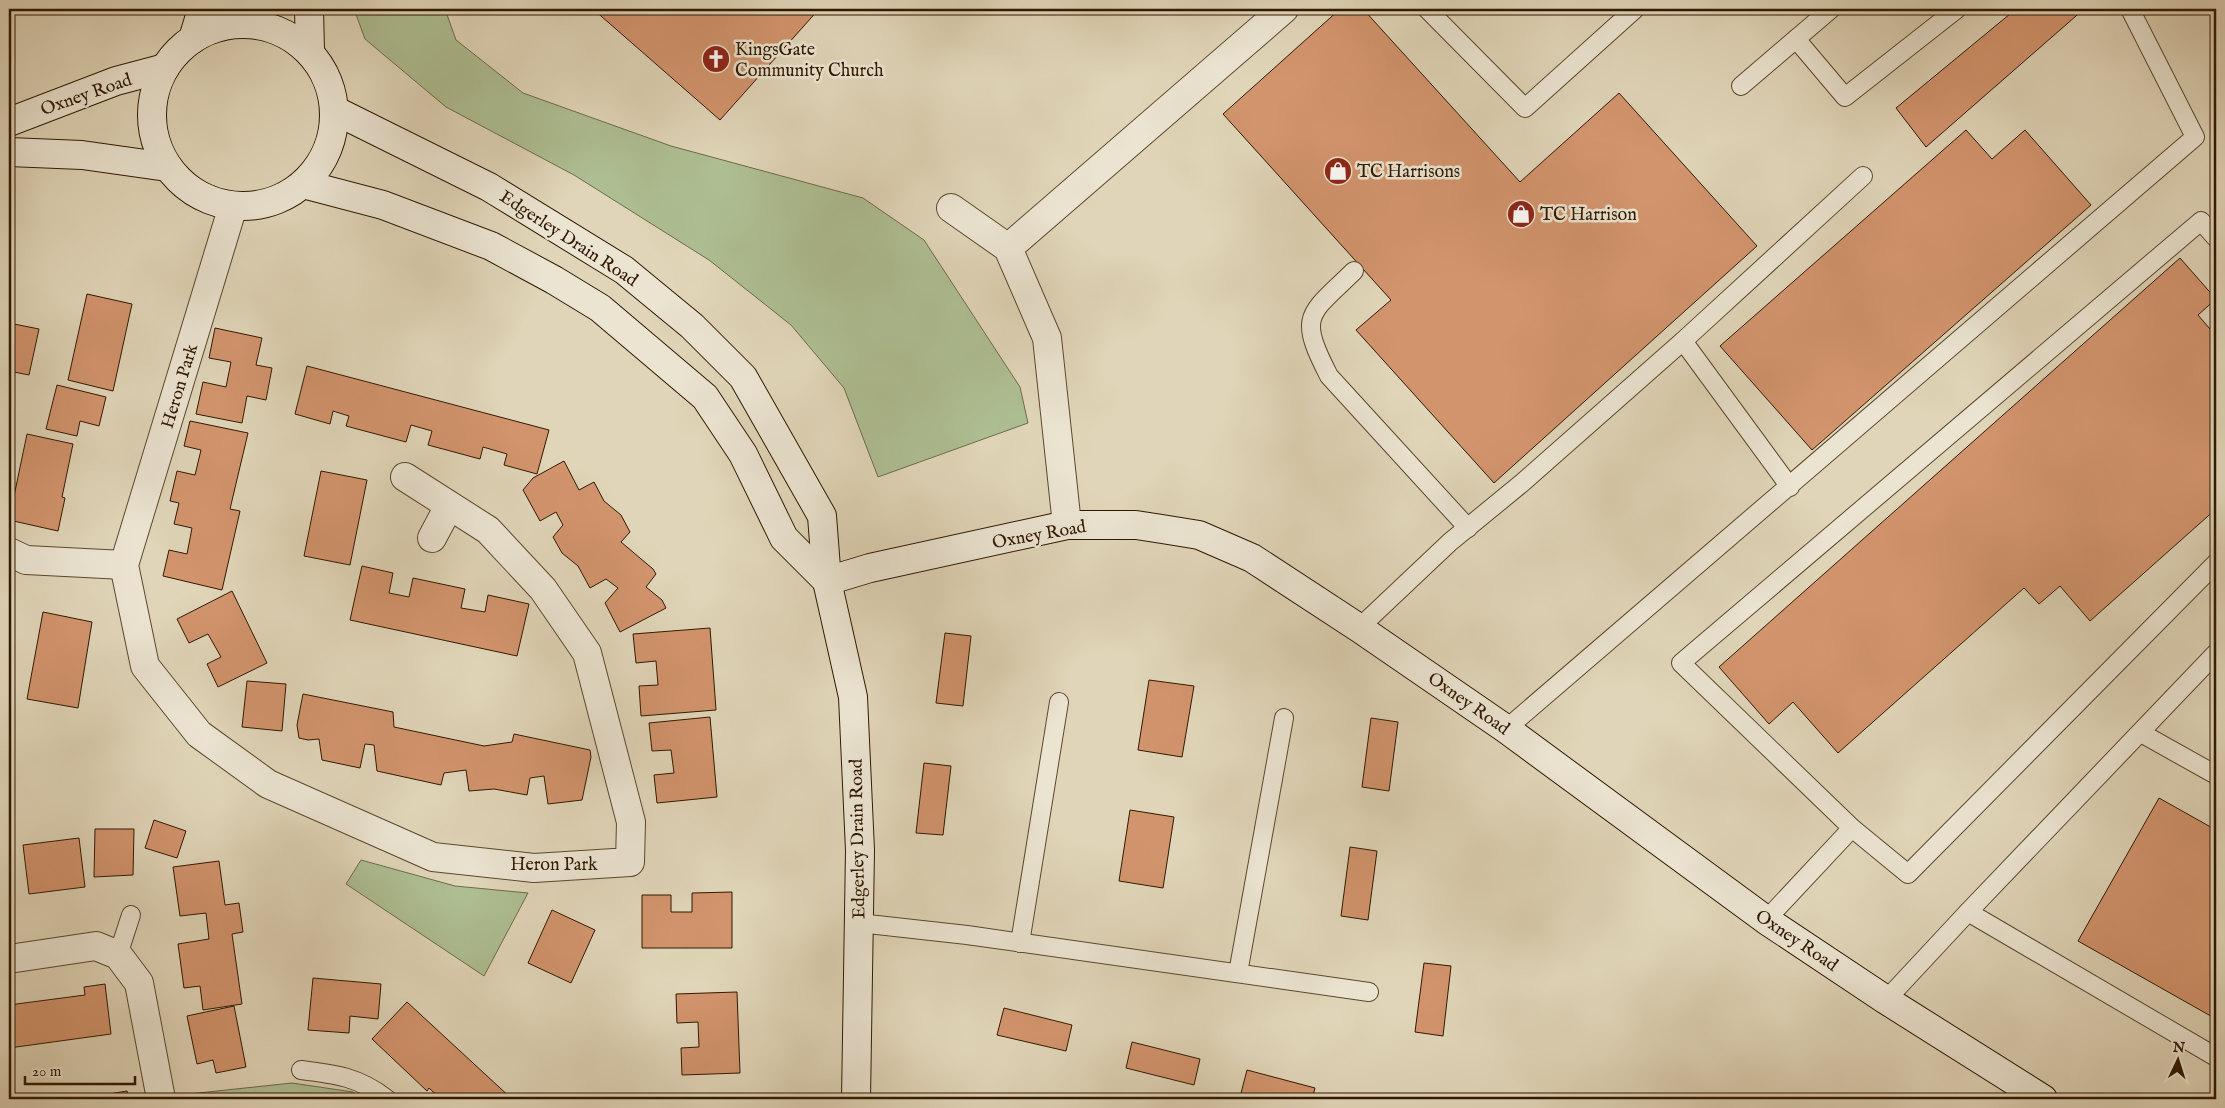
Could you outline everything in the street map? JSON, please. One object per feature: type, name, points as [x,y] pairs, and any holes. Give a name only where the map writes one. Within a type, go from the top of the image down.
[{"type":"street","points":[[193,39],[202,9]]},
{"type":"street","points":[[308,9],[310,51]]},
{"type":"street","points":[[1008,248],[1284,9]]},
{"type":"street","points":[[243,24],[270,27],[294,39],[310,51],[320,66],[332,91],[335,119],[330,147],[316,172],[296,190],[276,201],[255,206],[233,206],[208,200],[185,186],[167,167],[156,143],[152,118],[154,92],[165,68],[181,48],[193,39],[217,27],[243,24]]},
{"type":"street","name":"Oxney Road","points":[[9,122],[116,81],[165,68]]},
{"type":"street","name":"Edgerley Drain Road","points":[[334,110],[488,187],[624,270],[692,326],[743,377],[822,516],[828,581],[854,697],[860,850],[856,1099]]},
{"type":"street","points":[[9,152],[82,155],[167,167]]},
{"type":"street","points":[[303,184],[383,205],[491,246],[554,280],[600,308],[705,397],[743,454],[784,538],[828,581]]},
{"type":"street","name":"Heron Park","points":[[233,206],[124,565],[145,666],[199,734],[268,784],[433,857],[534,868],[630,862],[632,822],[587,653],[543,589],[488,530],[405,477]]},
{"type":"street","points":[[951,208],[1008,248],[1046,338],[1067,525]]},
{"type":"street","points":[[432,538],[449,506]]},
{"type":"street","name":"Oxney Road","points":[[828,581],[870,568],[1067,525],[1136,525],[1200,535],[1252,558],[1359,628],[1506,729],[1766,920],[1886,1000],[2043,1099]]},
{"type":"street","points":[[9,552],[26,560],[124,565]]},
{"type":"street","points":[[9,959],[96,946],[118,955],[139,983],[161,1099]]},
{"type":"lane","points":[[1427,9],[1525,108],[1635,9]]},
{"type":"lane","points":[[1741,86],[1832,9]]},
{"type":"lane","points":[[1796,39],[1845,97],[1957,9]]},
{"type":"lane","points":[[1506,729],[1790,487],[2195,137],[2130,9]]},
{"type":"lane","points":[[1359,628],[1468,528],[1683,341],[1862,176]]},
{"type":"lane","points":[[2216,238],[2201,221],[1681,663],[1852,828],[1908,874],[2216,563]]},
{"type":"lane","points":[[1354,271],[1315,310],[1310,321],[1314,348],[1329,376],[1468,528]]},
{"type":"lane","points":[[1683,341],[1790,487]]},
{"type":"lane","points":[[1886,1000],[2216,653]]},
{"type":"lane","points":[[1020,943],[1058,702]]},
{"type":"lane","points":[[1238,973],[1284,718]]},
{"type":"lane","points":[[2141,733],[2216,775]]},
{"type":"lane","points":[[1766,920],[1852,828]]},
{"type":"lane","points":[[1968,912],[2216,1057]]},
{"type":"lane","points":[[118,955],[131,916]]},
{"type":"lane","points":[[859,923],[1020,943],[1369,992]]},
{"type":"lane","points":[[301,1070],[344,1076],[376,1091],[387,1099]]},
{"type":"green space","points":[[354,9],[445,9],[456,40],[523,93],[671,146],[863,198],[924,240],[1020,387],[1028,423],[878,477],[844,388],[791,325],[709,260],[574,175],[446,107],[365,39]]},
{"type":"green space","points":[[361,860],[455,886],[528,893],[484,976],[346,884]]},
{"type":"green space","points":[[292,1083],[353,1092],[361,1099],[190,1099],[189,1094]]},
{"type":"building","points":[[593,9],[819,9],[720,120]]},
{"type":"building","name":"TC Harrison","points":[[1340,9],[1363,9],[1520,182],[1619,93],[1757,246],[1494,483],[1356,330],[1391,300],[1223,114]]},
{"type":"building","points":[[2016,9],[2084,9],[1926,147],[1896,108]]},
{"type":"building","points":[[1966,130],[1992,159],[2025,130],[2091,205],[1812,450],[1720,346]]},
{"type":"building","points":[[2180,258],[2216,299],[2198,315],[2216,336],[2216,509],[2090,621],[2060,586],[2039,604],[2024,588],[1838,753],[1793,702],[1769,724],[1719,667]]},
{"type":"building","points":[[87,294],[132,304],[113,391],[68,380]]},
{"type":"building","points":[[9,323],[39,329],[29,375],[9,371]]},
{"type":"building","points":[[215,328],[262,338],[256,365],[272,368],[266,400],[247,396],[242,423],[196,414],[203,382],[226,387],[231,362],[209,358]]},
{"type":"building","points":[[307,366],[549,430],[537,474],[504,465],[507,454],[483,447],[480,459],[428,445],[432,431],[411,425],[406,442],[346,426],[349,416],[333,411],[330,424],[295,414]]},
{"type":"building","points":[[57,385],[106,397],[99,426],[80,421],[77,436],[46,429]]},
{"type":"building","points":[[190,421],[248,433],[230,509],[240,511],[222,590],[163,576],[169,550],[187,554],[192,528],[174,524],[179,503],[170,501],[177,471],[195,475],[201,450],[184,446]]},
{"type":"building","points":[[27,434],[73,444],[62,497],[65,498],[58,531],[9,520]]},
{"type":"building","points":[[564,461],[579,490],[594,482],[604,501],[621,515],[630,532],[621,542],[653,569],[656,574],[646,587],[662,600],[666,608],[620,632],[605,603],[618,588],[606,579],[590,588],[578,566],[562,553],[553,537],[563,525],[556,512],[540,521],[523,490],[533,478]]},
{"type":"building","points":[[321,471],[367,480],[350,565],[304,556]]},
{"type":"building","points":[[362,566],[393,573],[389,593],[409,597],[413,578],[465,589],[461,608],[485,612],[488,595],[529,604],[517,656],[350,620]]},
{"type":"building","points":[[232,591],[267,663],[218,687],[207,664],[221,657],[208,634],[189,643],[177,619]]},
{"type":"building","points":[[43,612],[92,622],[78,708],[27,699]]},
{"type":"building","points":[[710,628],[716,710],[641,716],[639,686],[658,685],[656,661],[636,663],[633,634]]},
{"type":"building","points":[[945,633],[971,636],[963,706],[936,703]]},
{"type":"building","points":[[1149,680],[1194,686],[1182,757],[1138,750]]},
{"type":"building","points":[[247,681],[286,684],[282,731],[242,727]]},
{"type":"building","points":[[303,694],[393,712],[394,727],[484,746],[512,742],[514,734],[590,750],[591,757],[582,800],[548,804],[544,776],[530,778],[527,795],[494,789],[469,791],[466,770],[444,773],[441,785],[377,771],[374,745],[365,744],[360,768],[322,760],[319,739],[308,740],[299,738],[297,725]]},
{"type":"building","points":[[710,717],[717,797],[657,803],[654,775],[674,773],[671,750],[652,751],[649,723]]},
{"type":"building","points":[[1371,718],[1398,722],[1389,791],[1362,787]]},
{"type":"building","points":[[924,763],[951,766],[943,835],[916,833]]},
{"type":"building","points":[[2159,798],[2216,830],[2216,1019],[2078,941]]},
{"type":"building","points":[[1130,810],[1174,817],[1163,888],[1119,881]]},
{"type":"building","points":[[154,820],[186,831],[177,858],[145,848]]},
{"type":"building","points":[[95,829],[134,829],[133,875],[94,877]]},
{"type":"building","points":[[79,838],[85,887],[29,894],[23,845]]},
{"type":"building","points":[[1350,847],[1377,851],[1368,920],[1341,916]]},
{"type":"building","points":[[219,861],[225,905],[239,903],[243,932],[232,934],[242,1004],[203,1010],[200,986],[184,988],[178,944],[209,939],[206,913],[180,916],[173,867]]},
{"type":"building","points":[[732,892],[732,948],[642,948],[642,895],[671,895],[671,912],[692,912],[692,893]]},
{"type":"building","points":[[552,910],[595,930],[571,983],[528,963]]},
{"type":"building","points":[[1424,963],[1451,966],[1443,1036],[1415,1032]]},
{"type":"building","points":[[313,978],[381,984],[378,1019],[350,1016],[349,1033],[308,1030]]},
{"type":"building","points":[[105,984],[111,1034],[9,1048],[9,1005],[85,995],[84,987]]},
{"type":"building","points":[[737,992],[740,1073],[682,1075],[681,1048],[699,1047],[698,1022],[677,1023],[676,994]]},
{"type":"building","points":[[407,1002],[512,1099],[441,1099],[429,1088],[427,1091],[372,1039]]},
{"type":"building","points":[[234,1006],[246,1067],[216,1073],[213,1060],[197,1064],[187,1016]]},
{"type":"building","points":[[1004,1008],[1072,1025],[1066,1051],[997,1035]]},
{"type":"building","points":[[1132,1042],[1200,1059],[1194,1085],[1126,1068]]},
{"type":"building","points":[[1247,1070],[1315,1088],[1312,1099],[1249,1099],[1240,1097]]},
{"type":"building","points":[[127,1091],[129,1099],[79,1099]]},
{"type":"place","name":"KingsGate Community Church","points":[[716,59]]},
{"type":"place","name":"TC Harrisons","points":[[1338,171]]},
{"type":"place","name":"TC Harrison","points":[[1521,214]]}]
